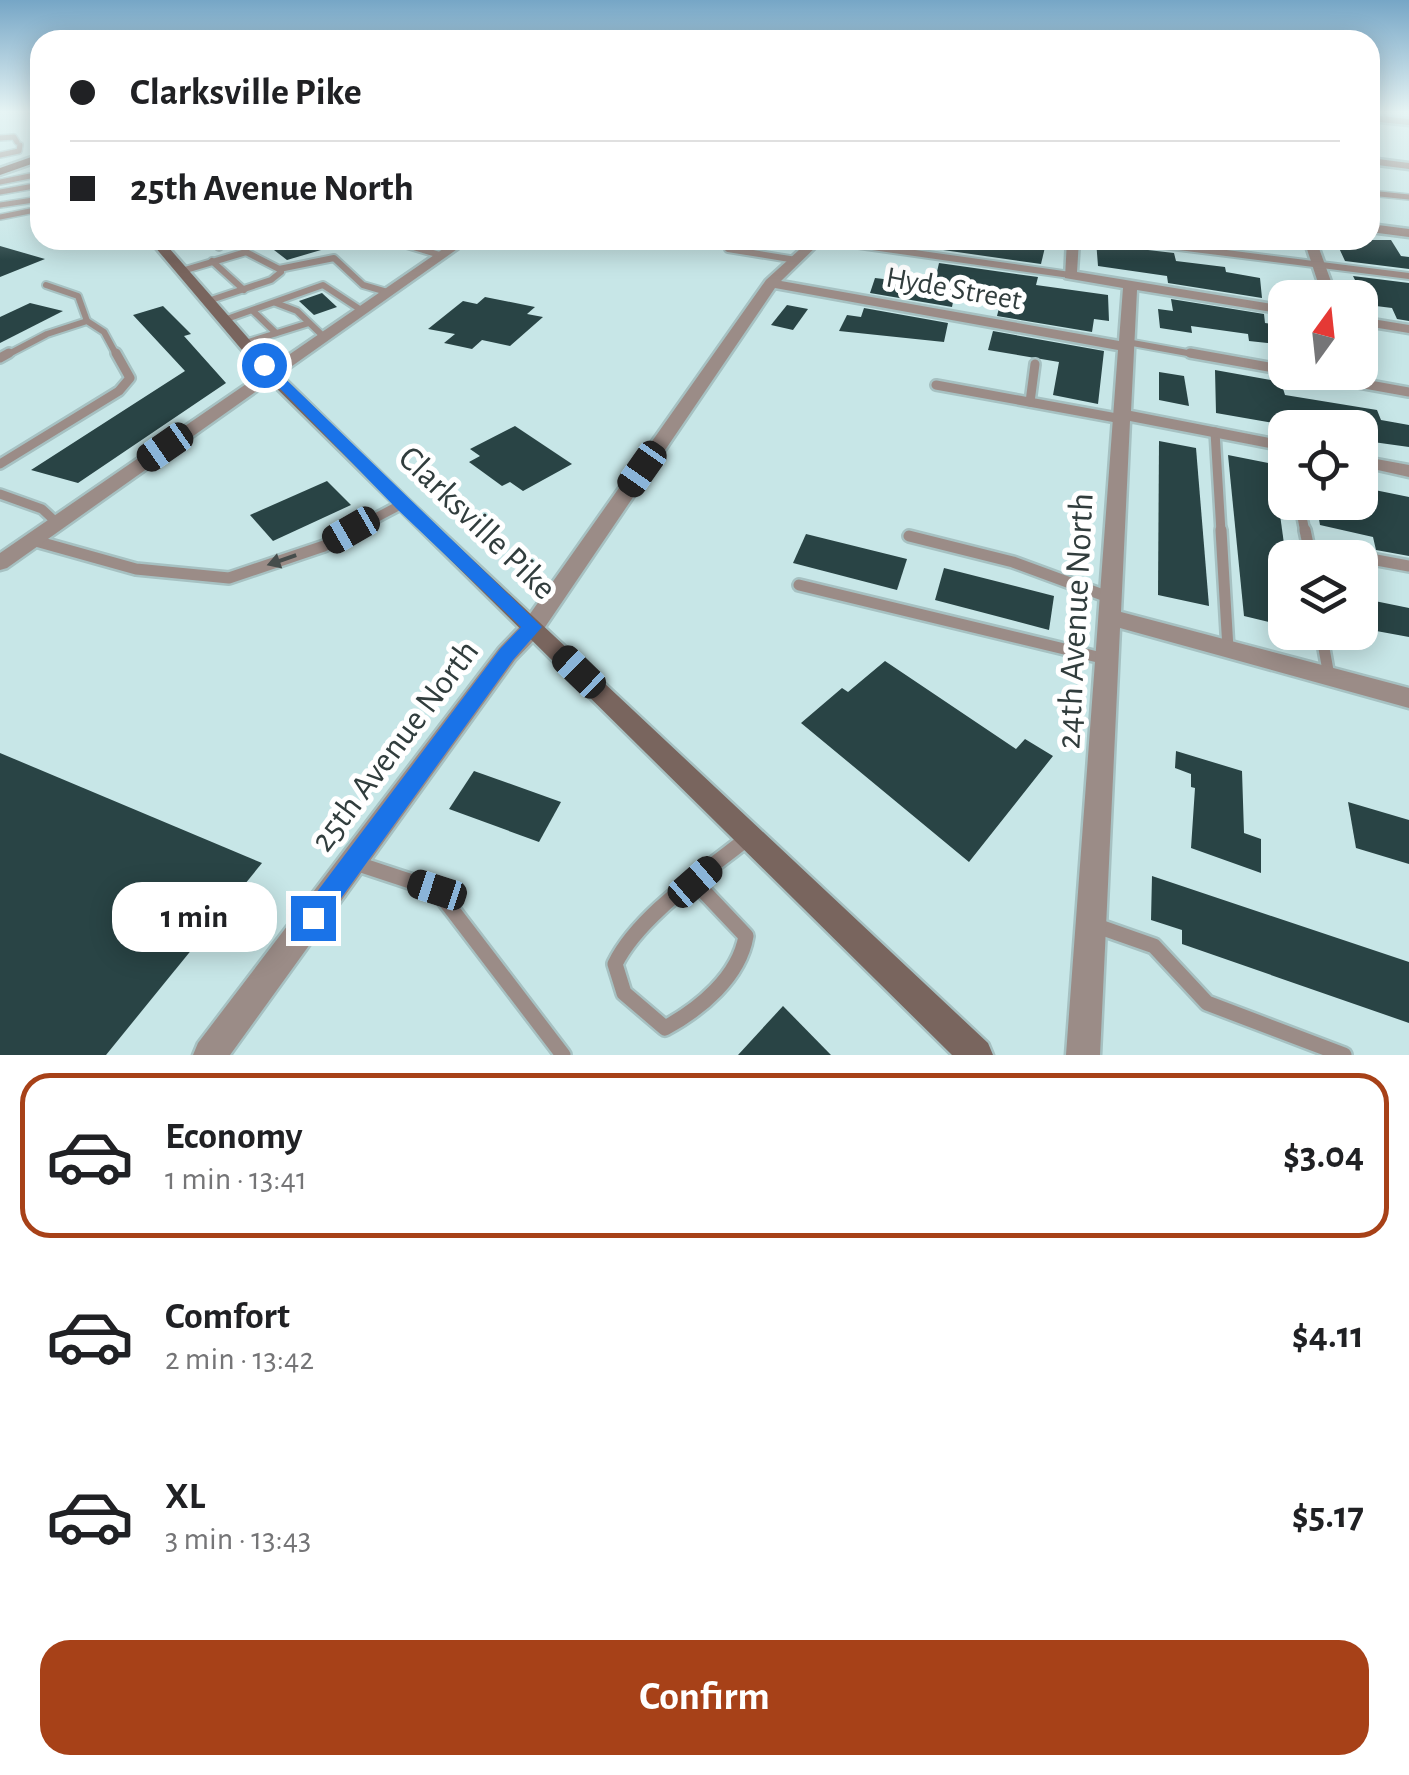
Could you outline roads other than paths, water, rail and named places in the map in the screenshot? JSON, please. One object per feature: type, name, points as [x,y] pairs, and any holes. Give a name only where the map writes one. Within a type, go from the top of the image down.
[{"type":"main road","points":[[0,172],[30,163]]},
{"type":"main road","name":"Clarksville Pike","points":[[164,250],[270,372],[402,504],[976,1055]]},
{"type":"street","points":[[1380,163],[1409,166]]},
{"type":"street","points":[[1380,229],[1409,233]]},
{"type":"street","points":[[0,563],[449,250]]},
{"type":"street","name":"25th Avenue North","points":[[210,1055],[507,654],[532,627],[772,282],[808,250]]},
{"type":"street","points":[[1072,250],[1070,275],[1268,307]]},
{"type":"street","points":[[1313,250],[1323,280]]},
{"type":"street","name":"Hyde Street","points":[[772,282],[1126,344]]},
{"type":"street","name":"24th Avenue North","points":[[1083,1055],[1130,287]]},
{"type":"street","points":[[1378,325],[1409,329]]},
{"type":"street","points":[[1122,417],[1268,443]]},
{"type":"street","points":[[1378,464],[1409,470]]},
{"type":"street","points":[[1110,608],[1228,649],[1409,698]]},
{"type":"lane","points":[[0,182],[30,176]]},
{"type":"lane","points":[[0,192],[30,187]]},
{"type":"lane","points":[[1380,193],[1409,197]]},
{"type":"lane","points":[[0,206],[30,202]]},
{"type":"lane","points":[[0,217],[30,211]]},
{"type":"lane","points":[[421,250],[440,256]]},
{"type":"lane","points":[[734,250],[796,260]]},
{"type":"lane","points":[[891,250],[1070,275]]},
{"type":"lane","points":[[1229,250],[1409,276]]},
{"type":"lane","points":[[182,271],[246,252],[270,270],[281,272]]},
{"type":"lane","points":[[208,301],[271,280],[281,272],[334,258],[363,285],[387,292]]},
{"type":"lane","points":[[212,261],[244,290]]},
{"type":"lane","points":[[224,320],[323,284],[360,310]]},
{"type":"lane","points":[[0,464],[118,391],[130,378],[104,332],[87,320],[78,296],[46,285]]},
{"type":"lane","points":[[276,303],[296,311],[323,336]]},
{"type":"lane","points":[[253,311],[276,333]]},
{"type":"lane","points":[[0,358],[47,334],[87,320]]},
{"type":"lane","points":[[245,343],[309,323]]},
{"type":"lane","points":[[1126,344],[1268,367]]},
{"type":"lane","points":[[1030,402],[1035,364]]},
{"type":"lane","points":[[936,385],[1122,417]]},
{"type":"lane","points":[[1378,386],[1409,392]]},
{"type":"lane","points":[[1215,432],[1228,649]]},
{"type":"lane","points":[[0,494],[42,509],[58,523]]},
{"type":"lane","points":[[32,540],[136,569],[229,578],[324,546],[402,504]]},
{"type":"lane","points":[[909,536],[1013,562],[1110,608]]},
{"type":"lane","points":[[1378,560],[1409,566]]},
{"type":"lane","points":[[799,584],[1107,659]]},
{"type":"lane","points":[[1324,650],[1329,676]]},
{"type":"lane","points":[[695,882],[746,936],[746,946],[739,962],[688,1018],[664,1028],[651,1020],[620,987],[615,965],[620,951],[639,930],[695,882],[749,836]]},
{"type":"lane","points":[[354,862],[437,890],[563,1055]]},
{"type":"lane","points":[[1091,924],[1154,946],[1207,1004],[1344,1055]]}]
